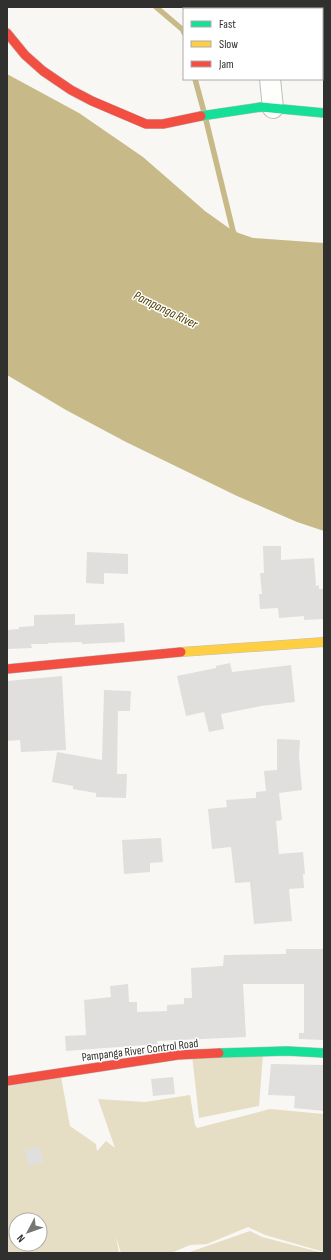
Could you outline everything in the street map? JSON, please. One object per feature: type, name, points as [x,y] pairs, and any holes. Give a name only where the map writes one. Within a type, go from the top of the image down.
[{"type":"street","points":[[7,33],[25,55],[43,71],[71,90],[92,101],[146,124],[163,124],[185,120],[204,114],[267,107],[324,113]]},
{"type":"street","points":[[267,107],[270,80]]},
{"type":"street","points":[[7,669],[71,661],[251,646],[324,642]]},
{"type":"street","name":"Pampanga River Control Road","points":[[7,1081],[178,1055],[287,1050],[324,1053]]},
{"type":"shaded area","points":[[192,1055],[263,1055],[259,1106],[199,1118]]},
{"type":"shaded area","points":[[61,1077],[70,1126],[96,1144],[97,1151],[106,1141],[115,1148],[98,1099],[145,1102],[190,1095],[195,1125],[197,1128],[270,1109],[324,1114],[324,1252],[265,1235],[248,1227],[207,1244],[190,1245],[171,1253],[121,1253],[116,1237],[119,1253],[8,1253],[7,1085]]},
{"type":"shaded area","points":[[250,1231],[262,1237],[323,1253],[187,1253]]},
{"type":"water","name":"Pampanga River","points":[[7,74],[79,113],[143,157],[205,211],[233,231],[253,238],[324,243],[324,531],[297,522],[237,496],[126,442],[66,410],[7,375]]},
{"type":"building","points":[[263,546],[281,546],[281,560],[314,558],[316,586],[319,585],[319,589],[324,589],[324,619],[304,620],[304,616],[279,618],[278,608],[260,609],[259,594],[262,594],[260,573],[264,573]]},
{"type":"building","points":[[87,552],[128,554],[128,574],[104,573],[104,584],[86,583]]},
{"type":"building","points":[[75,614],[75,625],[124,623],[125,642],[31,644],[32,648],[7,649],[7,630],[19,629],[19,627],[34,626],[34,615]]},
{"type":"building","points":[[230,663],[232,672],[291,665],[295,702],[261,706],[221,714],[224,729],[209,732],[204,712],[186,716],[177,676],[216,668],[216,666]]},
{"type":"building","points":[[62,676],[66,750],[21,752],[20,740],[7,741],[7,681]]},
{"type":"building","points":[[104,690],[131,691],[130,711],[118,711],[117,774],[127,774],[126,798],[96,797],[96,793],[73,789],[73,786],[52,782],[57,752],[102,760]]},
{"type":"building","points":[[277,739],[300,740],[299,756],[302,790],[279,793],[282,820],[276,821],[279,854],[303,852],[305,874],[303,874],[304,888],[289,889],[292,921],[254,924],[250,882],[235,883],[231,847],[212,849],[208,809],[227,807],[226,800],[256,798],[256,792],[266,791],[264,771],[277,770]]},
{"type":"building","points":[[161,838],[163,862],[150,863],[150,872],[124,874],[122,840]]},
{"type":"building","points":[[286,949],[324,949],[324,1040],[299,1039],[299,1033],[304,1033],[304,984],[243,984],[246,1037],[157,1041],[158,1044],[66,1051],[65,1036],[86,1035],[84,1000],[111,997],[110,986],[128,984],[129,1002],[137,1002],[137,1012],[167,1011],[167,1005],[184,1004],[184,998],[192,998],[191,968],[223,966],[224,955],[286,954]]},
{"type":"building","points":[[271,1064],[324,1065],[324,1111],[294,1108],[295,1096],[268,1095]]},
{"type":"building","points":[[173,1077],[175,1094],[153,1096],[151,1079]]},
{"type":"building","points":[[40,1147],[44,1162],[29,1166],[25,1150]]},
{"type":"waterway","points":[[156,7],[183,30]]},
{"type":"waterway","points":[[195,80],[204,112]]},
{"type":"waterway","points":[[206,120],[233,231],[236,237]]},
{"type":"traffic: fast","points":[[201,116],[261,107],[324,113]]},
{"type":"traffic: fast","points":[[219,1053],[287,1051],[324,1053]]},
{"type":"traffic: slow","points":[[181,652],[324,642]]},
{"type":"traffic: jam","points":[[7,33],[25,55],[43,71],[71,90],[92,101],[146,124],[163,124],[201,116]]},
{"type":"traffic: jam","points":[[7,669],[181,652]]},
{"type":"traffic: jam","points":[[7,1081],[178,1055],[219,1053]]}]
